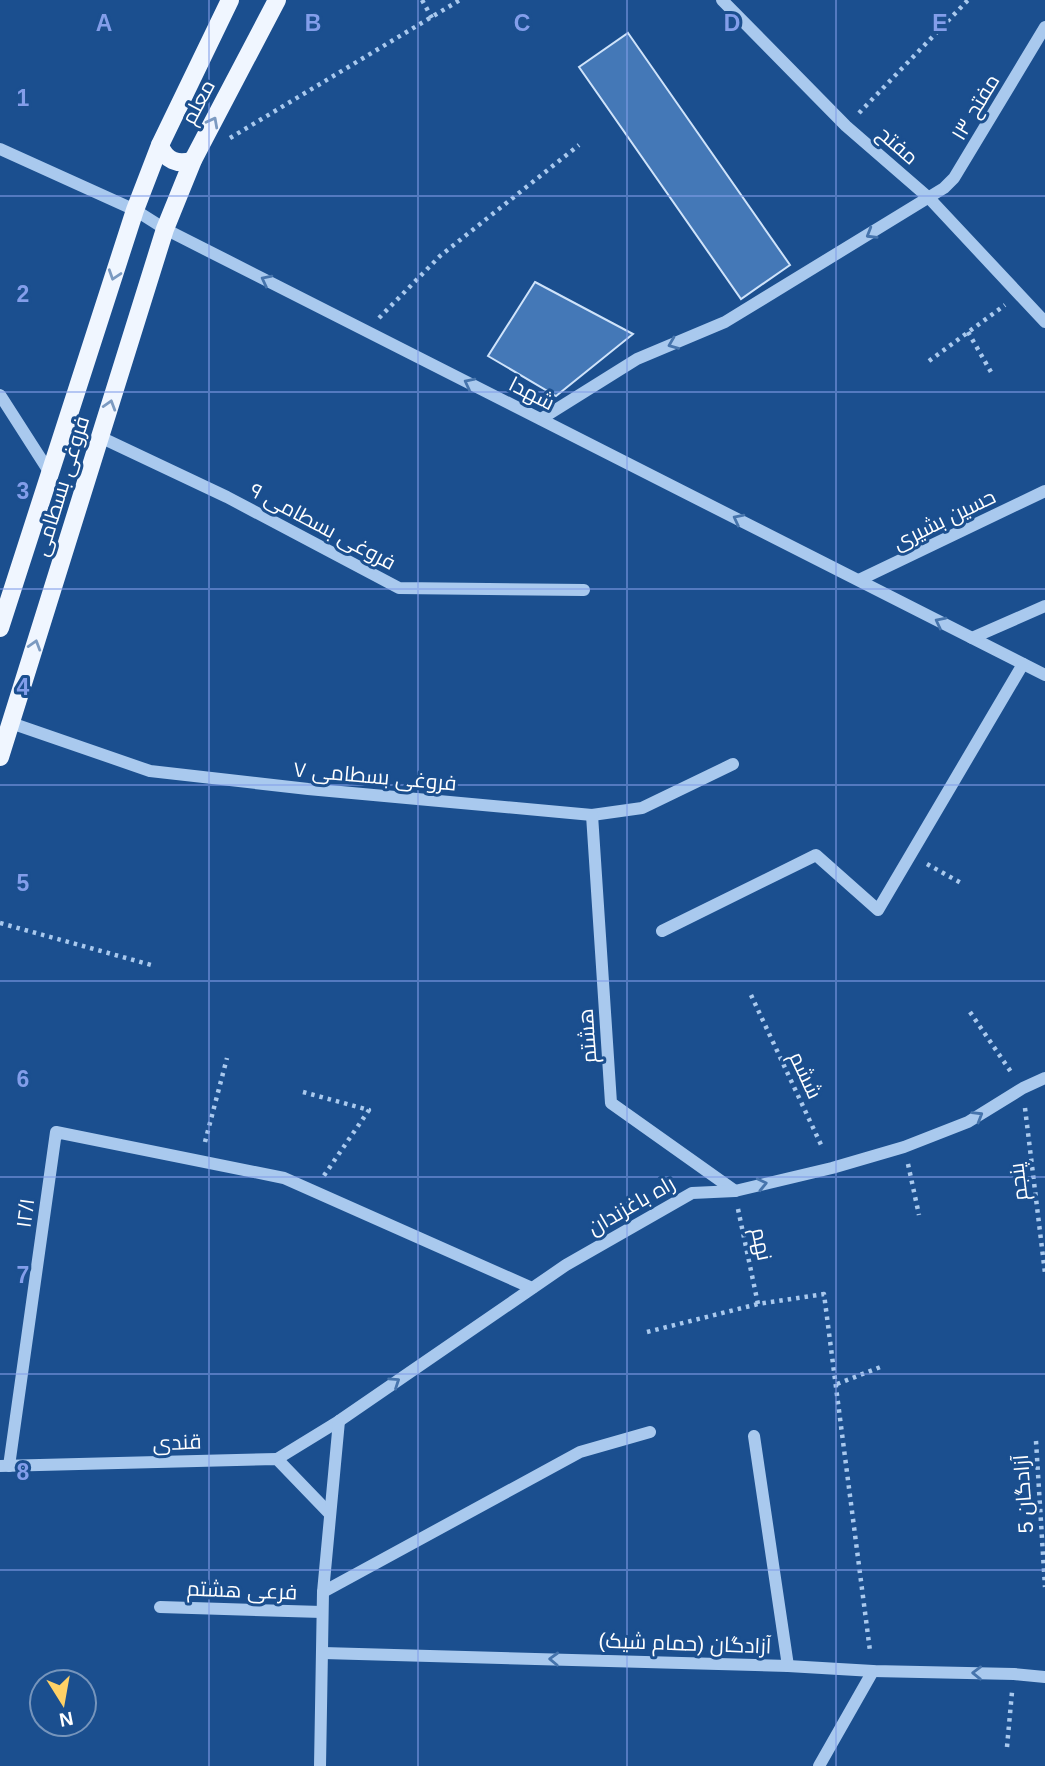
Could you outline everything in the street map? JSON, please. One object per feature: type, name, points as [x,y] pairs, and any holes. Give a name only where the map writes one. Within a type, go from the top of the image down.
[{"type":"main road","name":"معلم","points":[[135,211],[160,145],[230,0]]},
{"type":"main road","name":"معلم","points":[[166,229],[193,160],[277,0]]},
{"type":"main road","points":[[160,145],[162,152],[173,161],[187,163],[193,160]]},
{"type":"main road","name":"فروغی بسطامی","points":[[0,628],[135,211]]},
{"type":"main road","name":"فروغی بسطامی","points":[[0,757],[166,229]]},
{"type":"street","name":"مفتح","points":[[722,0],[846,126],[929,198],[1045,322]]},
{"type":"street","name":"مفتح ۱۳","points":[[541,419],[637,359],[725,322],[929,198],[954,178],[1045,27]]},
{"type":"street","name":"شهدا","points":[[0,149],[135,211],[1045,675]]},
{"type":"street","points":[[0,395],[50,473]]},
{"type":"street","name":"فروغی بسطامی ۹","points":[[100,437],[227,497],[399,588],[584,590]]},
{"type":"street","name":"حسین بشیری","points":[[859,580],[1045,491]]},
{"type":"street","points":[[972,638],[1045,606]]},
{"type":"street","points":[[662,931],[816,855],[878,910],[1023,664]]},
{"type":"street","name":"فروغی بسطامی ۷","points":[[10,723],[150,771],[308,789],[592,815],[642,808],[733,764]]},
{"type":"street","name":"هشتم","points":[[592,815],[611,1104],[735,1191]]},
{"type":"street","name":"راه باغزندان","points":[[277,1459],[339,1421],[566,1265],[692,1193],[735,1191],[832,1168],[904,1147],[968,1122],[1023,1088],[1045,1079]]},
{"type":"street","name":"۱۲/۱","points":[[4,1466],[56,1132],[200,1161]]},
{"type":"street","points":[[200,1161],[284,1178],[532,1288]]},
{"type":"street","points":[[320,1766],[323,1592],[339,1421]]},
{"type":"street","points":[[323,1592],[580,1452],[650,1432]]},
{"type":"street","points":[[754,1436],[788,1666]]},
{"type":"street","points":[[277,1459],[330,1514]]},
{"type":"street","name":"قندی","points":[[4,1466],[277,1459]]},
{"type":"street","name":"فرعی هشتم","points":[[160,1607],[323,1612]]},
{"type":"street","name":"آزادگان (حمام شیک)","points":[[323,1653],[1045,1676]]},
{"type":"street","points":[[819,1766],[873,1671]]},
{"type":"path","points":[[422,0],[432,18]]},
{"type":"path","points":[[229,139],[460,0]]},
{"type":"path","points":[[846,126],[966,1]]},
{"type":"path","points":[[366,331],[440,256],[579,145]]},
{"type":"path","points":[[929,360],[1020,295]]},
{"type":"path","points":[[968,332],[991,373]]},
{"type":"path","points":[[910,855],[961,883]]},
{"type":"path","points":[[0,923],[155,966]]},
{"type":"path","name":"ششم","points":[[751,995],[832,1168]]},
{"type":"path","points":[[970,1012],[1023,1088]]},
{"type":"path","points":[[200,1161],[228,1058]]},
{"type":"path","name":"پنجم","points":[[1023,1088],[1045,1273]]},
{"type":"path","points":[[303,1092],[369,1110],[313,1191]]},
{"type":"path","points":[[904,1147],[919,1215]]},
{"type":"path","name":"نهم","points":[[735,1191],[758,1304]]},
{"type":"path","points":[[647,1332],[758,1304],[824,1294],[873,1671]]},
{"type":"path","points":[[836,1384],[883,1366]]},
{"type":"path","name":"آزادگان 5","points":[[1036,1441],[1045,1587]]},
{"type":"path","points":[[1007,1747],[1014,1674]]},
{"type":"building","points":[[628,33],[790,265],[741,299],[579,67]]},
{"type":"building","points":[[535,282],[633,334],[556,396],[488,356]]}]
